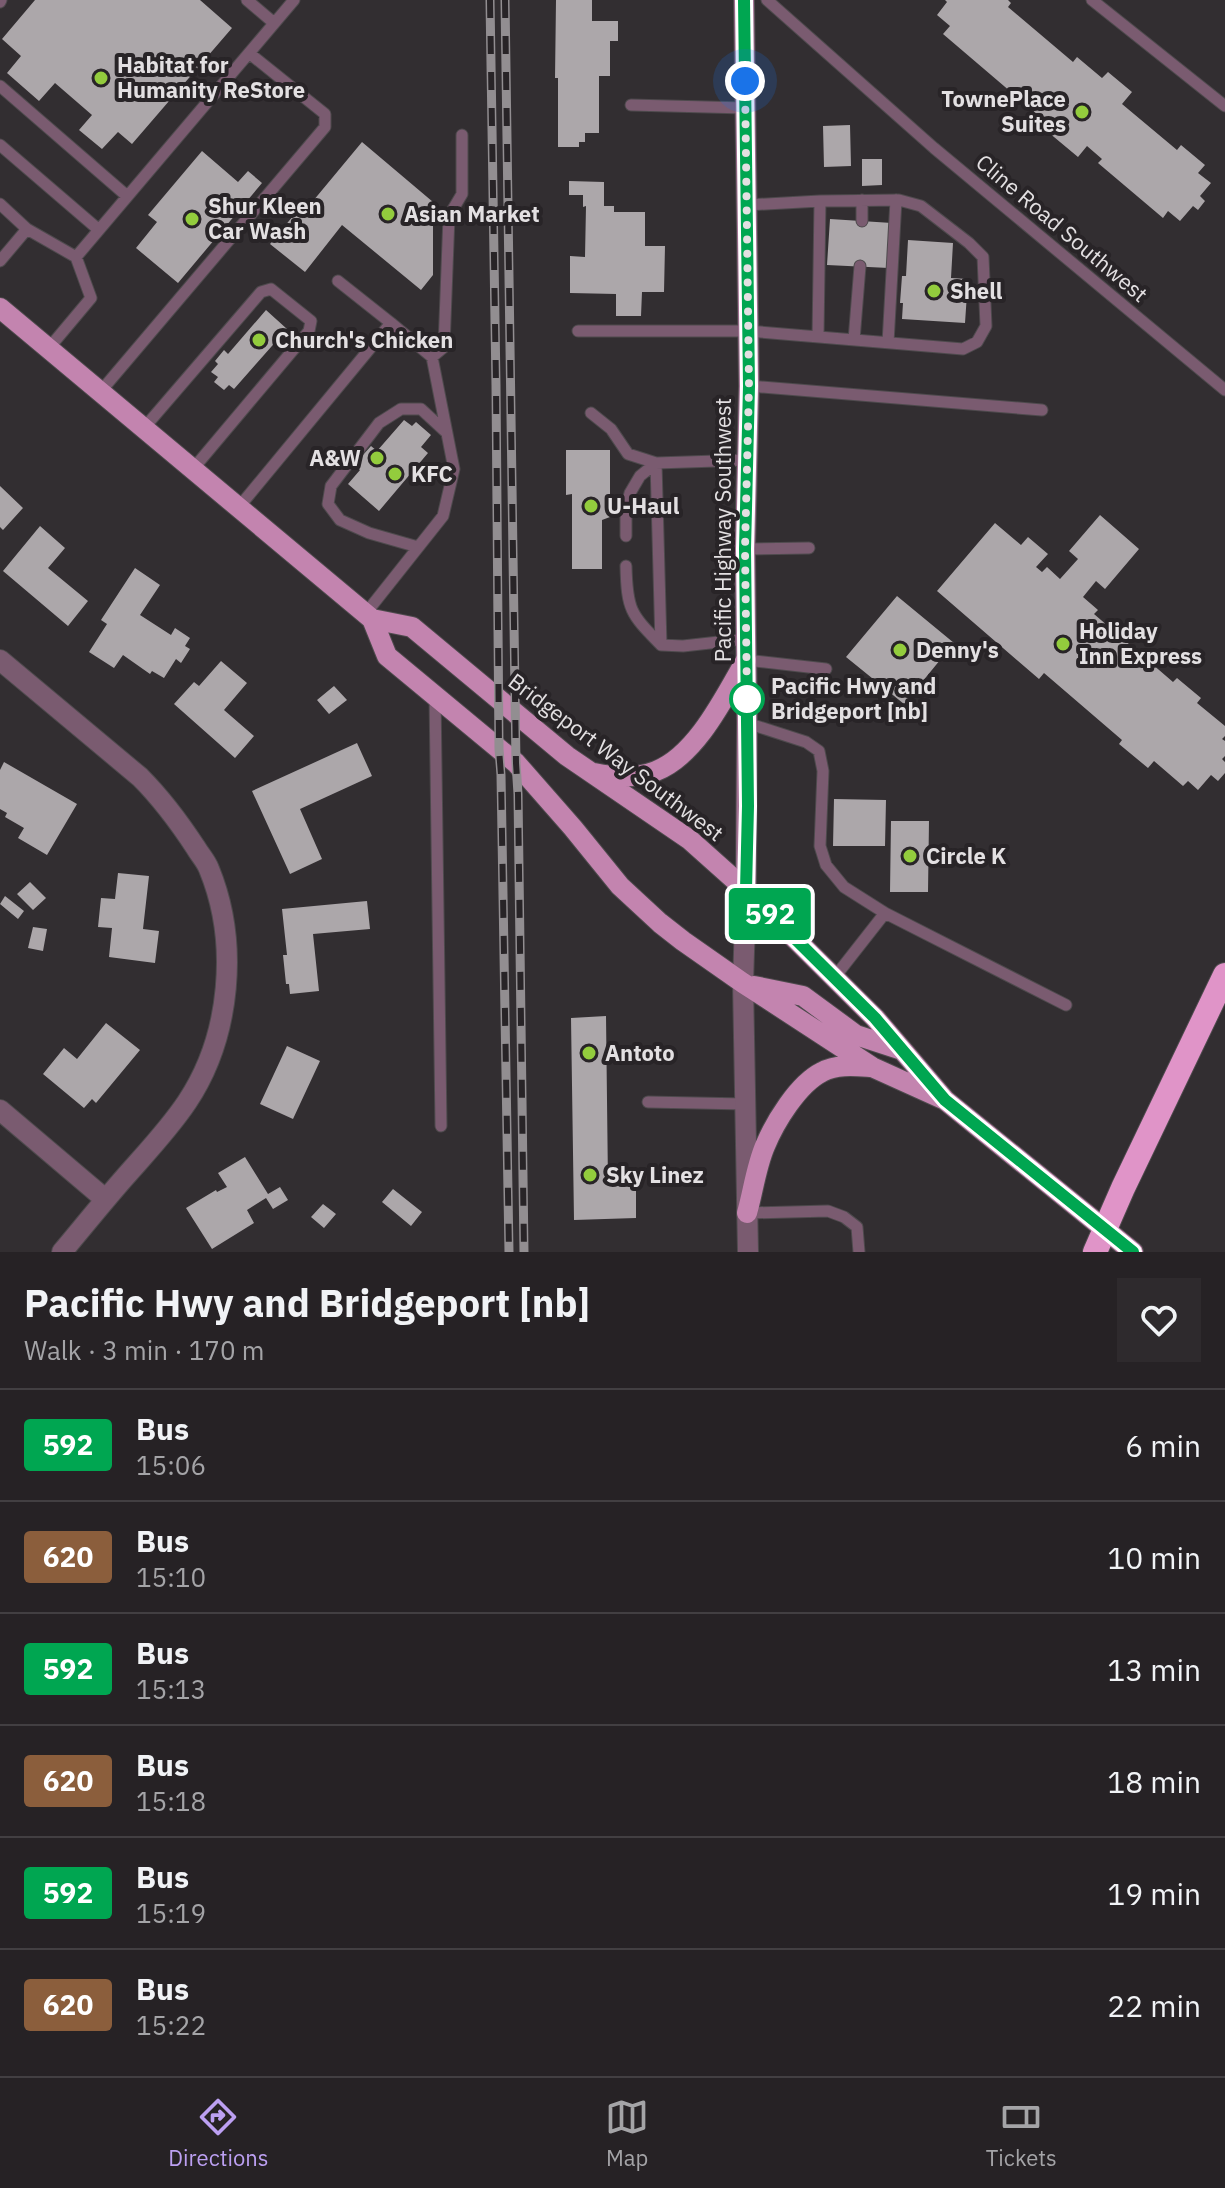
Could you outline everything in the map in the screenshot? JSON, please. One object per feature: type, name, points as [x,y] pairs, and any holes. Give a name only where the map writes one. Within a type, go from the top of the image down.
[{"type":"highway","points":[[1095,1252],[1225,975]]},
{"type":"main road","name":"Pacific Highway Southwest","points":[[744,0],[749,386],[745,549],[746,890]]},
{"type":"main road","name":"Bridgeport Way Southwest","points":[[0,308],[369,616],[412,627],[557,747],[690,840],[746,890],[834,978],[905,1051],[945,1100],[1133,1252]]},
{"type":"main road","name":"Bridgeport Way Southwest","points":[[369,616],[387,656],[516,763],[620,886],[683,941],[872,1067],[945,1100]]},
{"type":"main road","points":[[592,772],[609,776],[637,776],[657,771],[670,763],[696,739],[720,705],[746,650]]},
{"type":"main road","points":[[743,983],[803,996],[856,1035],[905,1051]]},
{"type":"main road","points":[[747,1213],[764,1147],[802,1086],[830,1069],[872,1067]]},
{"type":"street","points":[[0,660],[147,784],[181,825],[208,867],[219,904],[225,944],[225,1002],[220,1028],[199,1081],[186,1104],[62,1252]]},
{"type":"street","name":"Pacific Highway Southwest","points":[[746,890],[743,983],[748,1252]]},
{"type":"street","points":[[0,1110],[105,1199]]},
{"type":"lane","points":[[247,0],[274,23]]},
{"type":"lane","points":[[76,257],[294,0]]},
{"type":"lane","name":"Cline Road Southwest","points":[[767,0],[934,148],[1225,390]]},
{"type":"lane","points":[[1092,0],[1225,106]]},
{"type":"lane","points":[[101,391],[325,127],[325,114],[249,53]]},
{"type":"lane","points":[[0,86],[127,196]]},
{"type":"lane","points":[[631,105],[745,108]]},
{"type":"lane","points":[[432,357],[444,347],[449,216],[462,194],[462,135]]},
{"type":"lane","points":[[0,145],[99,230]]},
{"type":"lane","points":[[862,200],[862,221]]},
{"type":"lane","points":[[578,331],[748,331],[963,349],[977,342],[986,326],[983,257],[921,206],[896,200],[747,205]]},
{"type":"lane","points":[[888,343],[896,200]]},
{"type":"lane","points":[[818,337],[820,201]]},
{"type":"lane","points":[[0,204],[27,229],[76,257],[91,298],[49,348]]},
{"type":"lane","points":[[0,261],[27,229]]},
{"type":"lane","points":[[854,340],[860,266]]},
{"type":"lane","points":[[338,281],[432,357],[454,469],[443,516],[369,616]]},
{"type":"lane","points":[[144,428],[261,292],[271,289],[311,321],[309,331],[193,469]]},
{"type":"lane","points":[[239,507],[391,323]]},
{"type":"lane","points":[[749,386],[1042,410]]},
{"type":"lane","points":[[418,547],[369,533],[340,520],[328,504],[331,486],[379,423],[401,409],[421,409],[447,433]]},
{"type":"lane","points":[[591,413],[611,429],[628,454],[656,463],[747,460]]},
{"type":"lane","points":[[626,536],[626,509],[630,493],[640,476],[656,463]]},
{"type":"lane","points":[[656,463],[661,645]]},
{"type":"lane","points":[[745,549],[809,548]]},
{"type":"lane","points":[[626,566],[631,610],[661,645],[746,650],[826,669]]},
{"type":"lane","points":[[435,694],[441,1126]]},
{"type":"lane","points":[[747,723],[806,742],[819,751],[823,771],[820,846],[826,865],[844,887],[885,913],[1066,1005]]},
{"type":"lane","points":[[834,978],[885,913]]},
{"type":"lane","points":[[648,1102],[745,1104]]},
{"type":"lane","points":[[747,1213],[828,1211],[844,1217],[857,1227],[859,1252]]},
{"type":"building","name":"Habitat for Humanity ReStore","points":[[35,0],[200,0],[232,28],[132,144],[118,132],[102,149],[79,130],[92,115],[55,83],[39,101],[7,73],[21,56],[2,39]]},
{"type":"building","points":[[556,0],[592,0],[592,21],[618,21],[618,41],[610,41],[610,76],[599,76],[599,133],[585,133],[585,142],[579,142],[579,147],[558,147]]},
{"type":"building","name":"TownePlace Suites","points":[[945,0],[1008,0],[1011,3],[1008,7],[1073,62],[1077,57],[1102,78],[1108,72],[1132,92],[1122,104],[1177,150],[1181,145],[1205,165],[1198,173],[1211,183],[1200,196],[1205,201],[1198,210],[1193,206],[1180,221],[1168,211],[1163,218],[1098,163],[1102,159],[1087,146],[1078,157],[1030,117],[1038,106],[1023,93],[1018,98],[943,34],[950,26],[937,15],[947,2]]},
{"type":"building","points":[[850,125],[851,166],[824,167],[823,126]]},
{"type":"building","points":[[362,142],[433,202],[433,275],[421,290],[342,225],[305,272],[270,244],[307,199],[313,201]]},
{"type":"building","name":"Shur Kleen Car Wash","points":[[202,151],[238,182],[248,171],[262,183],[178,283],[136,248],[157,222],[148,215]]},
{"type":"building","points":[[862,159],[882,159],[882,185],[862,186]]},
{"type":"building","points":[[569,181],[604,182],[604,206],[614,206],[614,212],[645,212],[645,246],[665,246],[664,292],[642,292],[641,316],[616,316],[616,294],[570,293],[570,256],[585,257],[586,206],[583,207],[583,195],[569,195]]},
{"type":"building","name":"Shell","points":[[830,219],[892,223],[889,268],[827,265]]},
{"type":"building","name":"Shell","points":[[908,240],[953,243],[951,278],[968,279],[965,323],[902,319],[902,276],[906,276]]},
{"type":"building","name":"Church's Chicken","points":[[266,310],[287,329],[234,389],[229,385],[224,390],[214,382],[218,377],[211,372],[218,364],[215,361],[224,350],[228,354]]},
{"type":"building","points":[[404,420],[412,426],[416,422],[431,435],[421,447],[428,453],[379,511],[348,484],[360,470],[354,465],[371,446],[377,451]]},
{"type":"building","name":"U-Haul","points":[[566,450],[610,450],[610,517],[602,520],[602,569],[572,569],[572,494],[566,495]]},
{"type":"building","points":[[0,486],[23,508],[3,530],[0,527]]},
{"type":"building","name":"Holiday Inn Express","points":[[1100,515],[1139,549],[1105,589],[1096,581],[1083,597],[1098,610],[1094,614],[1173,682],[1177,678],[1201,698],[1197,703],[1225,726],[1222,739],[1225,741],[1225,756],[1222,759],[1225,773],[1218,781],[1211,775],[1198,790],[1188,781],[1183,786],[1154,761],[1148,768],[1119,744],[1122,740],[1044,673],[1039,679],[937,591],[995,523],[1021,545],[1028,537],[1048,554],[1036,567],[1042,572],[1047,567],[1060,579],[1078,559],[1069,551]]},
{"type":"building","points":[[40,526],[65,548],[48,568],[88,601],[68,626],[3,571]]},
{"type":"building","points":[[135,568],[160,585],[140,615],[171,635],[175,628],[190,638],[185,646],[190,649],[181,663],[176,659],[164,678],[152,671],[150,674],[123,655],[114,668],[89,652],[107,624],[101,620]]},
{"type":"building","name":"Denny's","points":[[897,596],[954,643],[904,704],[846,657]]},
{"type":"building","points":[[221,661],[247,683],[224,710],[254,736],[235,758],[174,704],[194,682],[199,686]]},
{"type":"building","points":[[334,686],[347,700],[329,714],[317,700]]},
{"type":"building","points":[[357,743],[372,776],[300,809],[322,859],[290,874],[252,791]]},
{"type":"building","points":[[4,762],[77,804],[47,855],[18,838],[24,828],[5,817],[7,813],[0,809],[0,770]]},
{"type":"building","points":[[834,799],[886,800],[885,846],[833,846]]},
{"type":"building","name":"Circle K","points":[[891,821],[929,821],[928,892],[890,892]]},
{"type":"building","points":[[118,873],[149,876],[143,929],[159,931],[155,963],[109,957],[112,928],[98,927],[101,898],[115,899]]},
{"type":"building","points":[[30,882],[46,898],[33,910],[17,894]]},
{"type":"building","points":[[5,896],[24,911],[18,919],[0,904]]},
{"type":"building","points":[[367,901],[370,929],[313,934],[319,991],[290,994],[283,955],[287,955],[282,909]]},
{"type":"building","points":[[33,927],[47,929],[43,951],[28,948]]},
{"type":"building","points":[[606,1016],[608,1184],[636,1183],[636,1218],[574,1220],[571,1018]]},
{"type":"building","points":[[106,1023],[140,1050],[96,1103],[92,1099],[84,1108],[43,1074],[64,1048],[77,1059]]},
{"type":"building","points":[[287,1046],[320,1061],[293,1119],[260,1104]]},
{"type":"building","points":[[245,1157],[268,1194],[280,1187],[288,1200],[273,1209],[266,1198],[247,1210],[254,1223],[212,1249],[186,1208],[227,1187],[218,1173]]},
{"type":"building","points":[[393,1189],[422,1212],[411,1226],[382,1202]]},
{"type":"building","points":[[323,1204],[336,1214],[324,1228],[311,1217]]},
{"type":"railway","points":[[490,0],[509,1252]]},
{"type":"railway","points":[[505,0],[524,1252]]},
{"type":"bus line","name":"592","points":[[744,0],[749,386],[745,549],[746,890],[875,1018],[945,1100],[1133,1252]]},
{"type":"place","name":"Habitat for Humanity ReStore","points":[[101,78]]},
{"type":"place","name":"TownePlace Suites","points":[[1082,112]]},
{"type":"place","name":"Asian Market","points":[[388,214]]},
{"type":"place","name":"Shur Kleen Car Wash","points":[[192,219]]},
{"type":"place","name":"Shell","points":[[934,291]]},
{"type":"place","name":"Church's Chicken","points":[[259,340]]},
{"type":"place","name":"A&W","points":[[377,458]]},
{"type":"place","name":"KFC","points":[[395,474]]},
{"type":"place","name":"U-Haul","points":[[591,506]]},
{"type":"place","name":"Holiday Inn Express","points":[[1063,644]]},
{"type":"place","name":"Denny's","points":[[900,650]]},
{"type":"place","name":"Pacific Hwy and Bridgeport [nb]","points":[[747,699]]},
{"type":"place","name":"Circle K","points":[[910,856]]},
{"type":"place","name":"Antoto","points":[[589,1053]]},
{"type":"place","name":"Sky Linez","points":[[590,1175]]},
{"type":"route","points":[[745,81],[749,386],[745,549],[747,699]]}]
